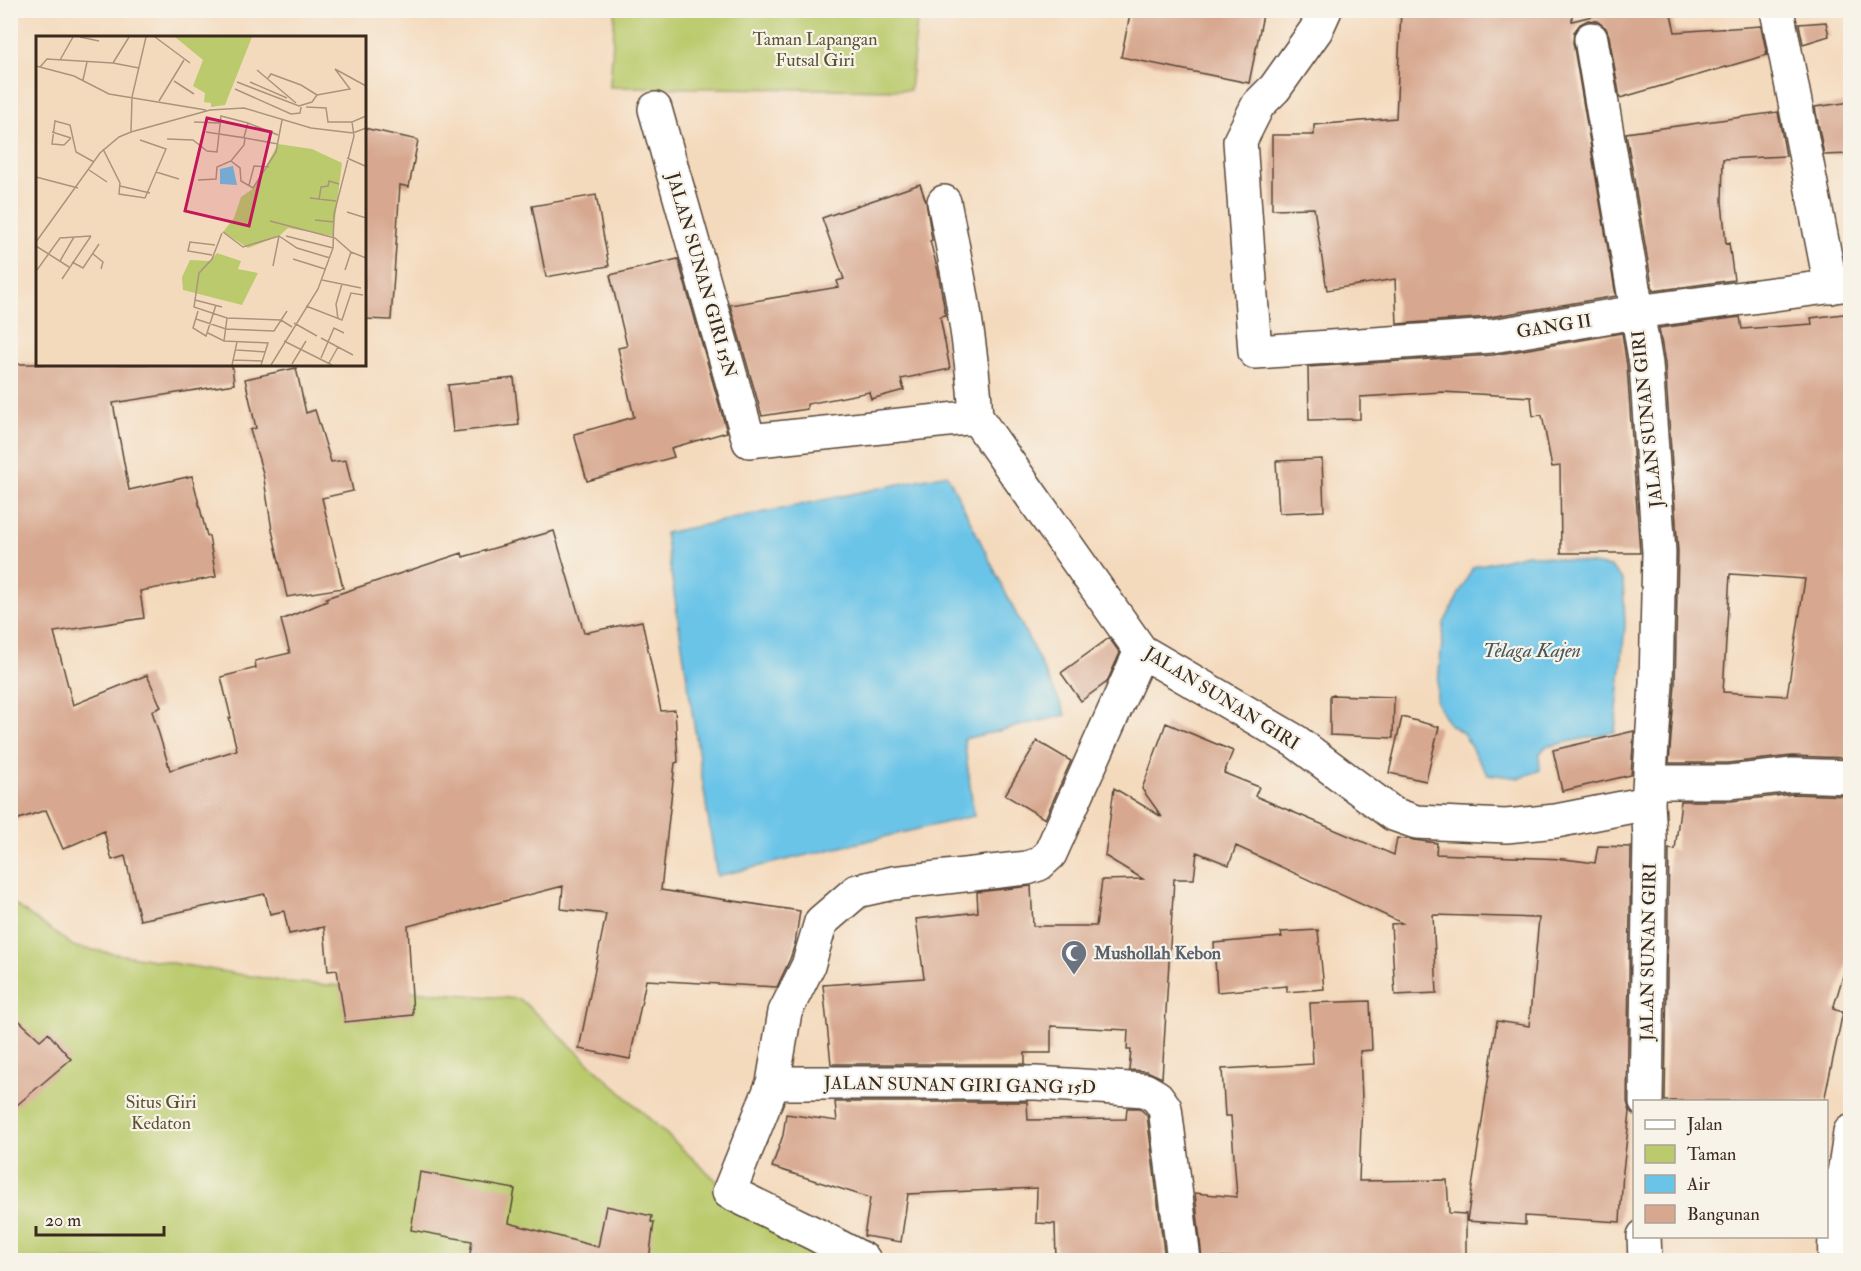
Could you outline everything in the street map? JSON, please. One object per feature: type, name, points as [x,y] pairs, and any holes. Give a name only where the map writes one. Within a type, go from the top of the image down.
[{"type":"street","name":"GANG II","points":[[1325,10],[1316,30],[1275,88],[1258,105],[1240,141],[1255,352],[1492,336],[1636,312],[1841,286]]},
{"type":"street","points":[[1777,10],[1841,286]]},
{"type":"street","name":"JALAN SUNAN GIRI","points":[[1591,39],[1646,364],[1659,552],[1656,684],[1649,792],[1646,1100]]},
{"type":"street","name":"JALAN SUNAN GIRI 15N","points":[[655,109],[749,441],[976,417]]},
{"type":"street","points":[[944,202],[967,323],[976,417]]},
{"type":"street","name":"JALAN SUNAN GIRI","points":[[976,417],[1141,651],[1295,741],[1393,814],[1416,822],[1506,826],[1556,821],[1649,792]]},
{"type":"street","points":[[864,1260],[729,1192],[773,1083],[785,1012],[808,966],[821,922],[857,891],[893,883],[1027,868],[1039,864],[1050,854],[1141,651]]},
{"type":"street","points":[[1649,792],[1792,775],[1851,777]]},
{"type":"street","name":"JALAN SUNAN GIRI GANG 15D","points":[[773,1083],[1036,1083],[1145,1090],[1157,1097],[1165,1108],[1184,1260]]},
{"type":"street","points":[[1835,1260],[1836,1218],[1851,1132]]},
{"type":"street","points":[[1644,1238],[1645,1260]]},
{"type":"green space","name":"Taman Lapangan Futsal Giri","points":[[615,11],[918,11],[910,90],[610,87]]},
{"type":"green space","name":"Situs Giri Kedaton","points":[[10,901],[75,947],[287,982],[520,999],[729,1192],[883,1260],[11,1260]]},
{"type":"water","points":[[947,474],[1066,715],[964,739],[974,816],[717,876],[665,533]]},
{"type":"water","name":"Telaga Kajen","points":[[1527,554],[1611,567],[1623,580],[1625,625],[1615,732],[1545,747],[1539,755],[1540,770],[1520,778],[1488,774],[1463,733],[1449,724],[1436,702],[1444,623],[1473,567]]},
{"type":"building","points":[[1131,10],[1264,10],[1249,83],[1121,57]]},
{"type":"building","points":[[1401,10],[1572,10],[1572,21],[1616,10],[1670,10],[1675,32],[1761,26],[1767,55],[1620,98],[1606,28],[1597,21],[1588,20],[1580,24],[1574,32],[1573,42],[1616,296],[1490,317],[1397,324],[1395,279],[1327,290],[1314,208],[1272,209],[1272,135],[1314,135],[1314,125],[1396,118]]},
{"type":"building","points":[[1826,22],[1829,36],[1803,44],[1799,24]]},
{"type":"building","points":[[1851,102],[1851,154],[1824,155],[1815,107]]},
{"type":"building","points":[[1778,112],[1786,156],[1723,159],[1722,202],[1726,244],[1729,243],[1734,280],[1653,291],[1626,133]]},
{"type":"building","points":[[366,128],[418,140],[409,187],[400,185],[391,320],[366,319]]},
{"type":"building","points":[[920,184],[926,202],[932,240],[930,241],[946,315],[940,316],[950,369],[901,379],[904,390],[871,399],[869,392],[807,404],[807,409],[762,416],[730,305],[839,287],[837,281],[844,279],[822,218]]},
{"type":"building","points":[[596,195],[609,266],[546,277],[532,206]]},
{"type":"building","points":[[678,259],[727,432],[671,448],[674,457],[587,481],[574,434],[634,417],[618,348],[627,346],[610,275]]},
{"type":"building","points":[[1851,313],[1851,758],[1792,756],[1728,763],[1669,763],[1675,684],[1678,552],[1665,363],[1659,328],[1740,317],[1742,329],[1812,324],[1811,318]],"holes":[[[1730,574],[1805,579],[1787,696],[1723,692]]]},
{"type":"building","points":[[1622,333],[1627,366],[1640,553],[1561,553],[1560,466],[1552,467],[1542,415],[1533,416],[1531,397],[1442,392],[1360,397],[1360,419],[1309,420],[1308,367],[1493,355]]},
{"type":"building","points":[[10,364],[232,366],[234,384],[113,403],[129,490],[192,476],[207,536],[209,536],[216,577],[140,591],[144,618],[54,632],[73,705],[147,675],[161,707],[152,711],[170,770],[237,750],[221,677],[256,668],[255,661],[290,653],[281,620],[327,601],[326,598],[462,553],[463,557],[554,531],[584,633],[642,621],[661,711],[675,710],[678,762],[675,763],[661,890],[800,911],[795,944],[777,987],[646,980],[630,1059],[579,1049],[606,914],[561,909],[563,886],[408,926],[413,1015],[345,1022],[337,970],[328,971],[324,927],[289,934],[284,911],[270,914],[265,894],[140,920],[125,856],[112,860],[104,831],[63,849],[46,810],[10,822]]},
{"type":"building","points":[[296,368],[306,413],[315,410],[331,462],[346,460],[353,491],[322,498],[343,588],[287,597],[272,530],[263,473],[250,430],[256,428],[245,379]]},
{"type":"building","points":[[514,378],[519,425],[453,432],[448,385]]},
{"type":"building","points":[[1322,459],[1324,511],[1279,513],[1276,461]]},
{"type":"building","points":[[1109,638],[1120,653],[1107,682],[1081,701],[1061,673]]},
{"type":"building","points":[[1330,695],[1394,697],[1393,738],[1330,735]]},
{"type":"building","points":[[1402,717],[1439,727],[1426,781],[1389,773]]},
{"type":"building","points":[[1166,723],[1233,751],[1224,773],[1259,787],[1255,796],[1394,855],[1397,838],[1437,843],[1436,854],[1564,859],[1595,863],[1598,846],[1631,847],[1627,1102],[1630,1112],[1620,1222],[1525,1216],[1525,1225],[1467,1221],[1497,1021],[1529,1026],[1539,918],[1433,915],[1437,993],[1395,995],[1391,924],[1402,923],[1236,846],[1229,865],[1197,852],[1194,879],[1174,879],[1162,1078],[1147,1071],[1129,1070],[1131,1050],[1127,1050],[1128,1030],[1051,1026],[1051,1053],[1025,1053],[1025,1064],[831,1064],[823,985],[924,978],[916,919],[978,912],[977,892],[1031,886],[1033,926],[1096,926],[1102,880],[1143,879],[1105,856],[1114,788],[1162,817],[1142,789]]},
{"type":"building","points":[[1634,731],[1631,775],[1562,791],[1553,750]]},
{"type":"building","points":[[1037,741],[1071,761],[1045,819],[1005,795]]},
{"type":"building","points":[[1793,794],[1851,796],[1851,950],[1833,1009],[1843,1012],[1824,1100],[1665,1100],[1669,849],[1675,850],[1681,801],[1731,801]]},
{"type":"building","points":[[1318,930],[1324,989],[1287,992],[1287,986],[1217,992],[1214,943],[1282,937],[1281,932]]},
{"type":"building","points":[[1370,1001],[1372,1050],[1360,1051],[1362,1099],[1359,1181],[1447,1180],[1449,1213],[1466,1214],[1466,1260],[1401,1260],[1322,1255],[1321,1260],[1221,1257],[1221,1260],[1202,1260],[1195,1193],[1237,1197],[1231,1116],[1225,1116],[1222,1069],[1313,1064],[1310,1003]]},
{"type":"building","points":[[10,1012],[40,1040],[48,1033],[71,1059],[10,1111]]},
{"type":"building","points":[[835,1102],[1027,1102],[1028,1120],[1126,1119],[1127,1108],[1139,1108],[1147,1115],[1165,1260],[1056,1260],[1055,1224],[1036,1223],[1037,1188],[908,1194],[901,1242],[864,1236],[870,1198],[772,1167],[783,1135],[786,1114],[837,1121]]},
{"type":"building","points":[[420,1172],[515,1189],[509,1223],[598,1247],[606,1206],[652,1216],[651,1222],[654,1222],[649,1260],[469,1260],[472,1241],[411,1230]]},
{"type":"place","name":"Mushollah Kebon","points":[[1074,976]]}]
